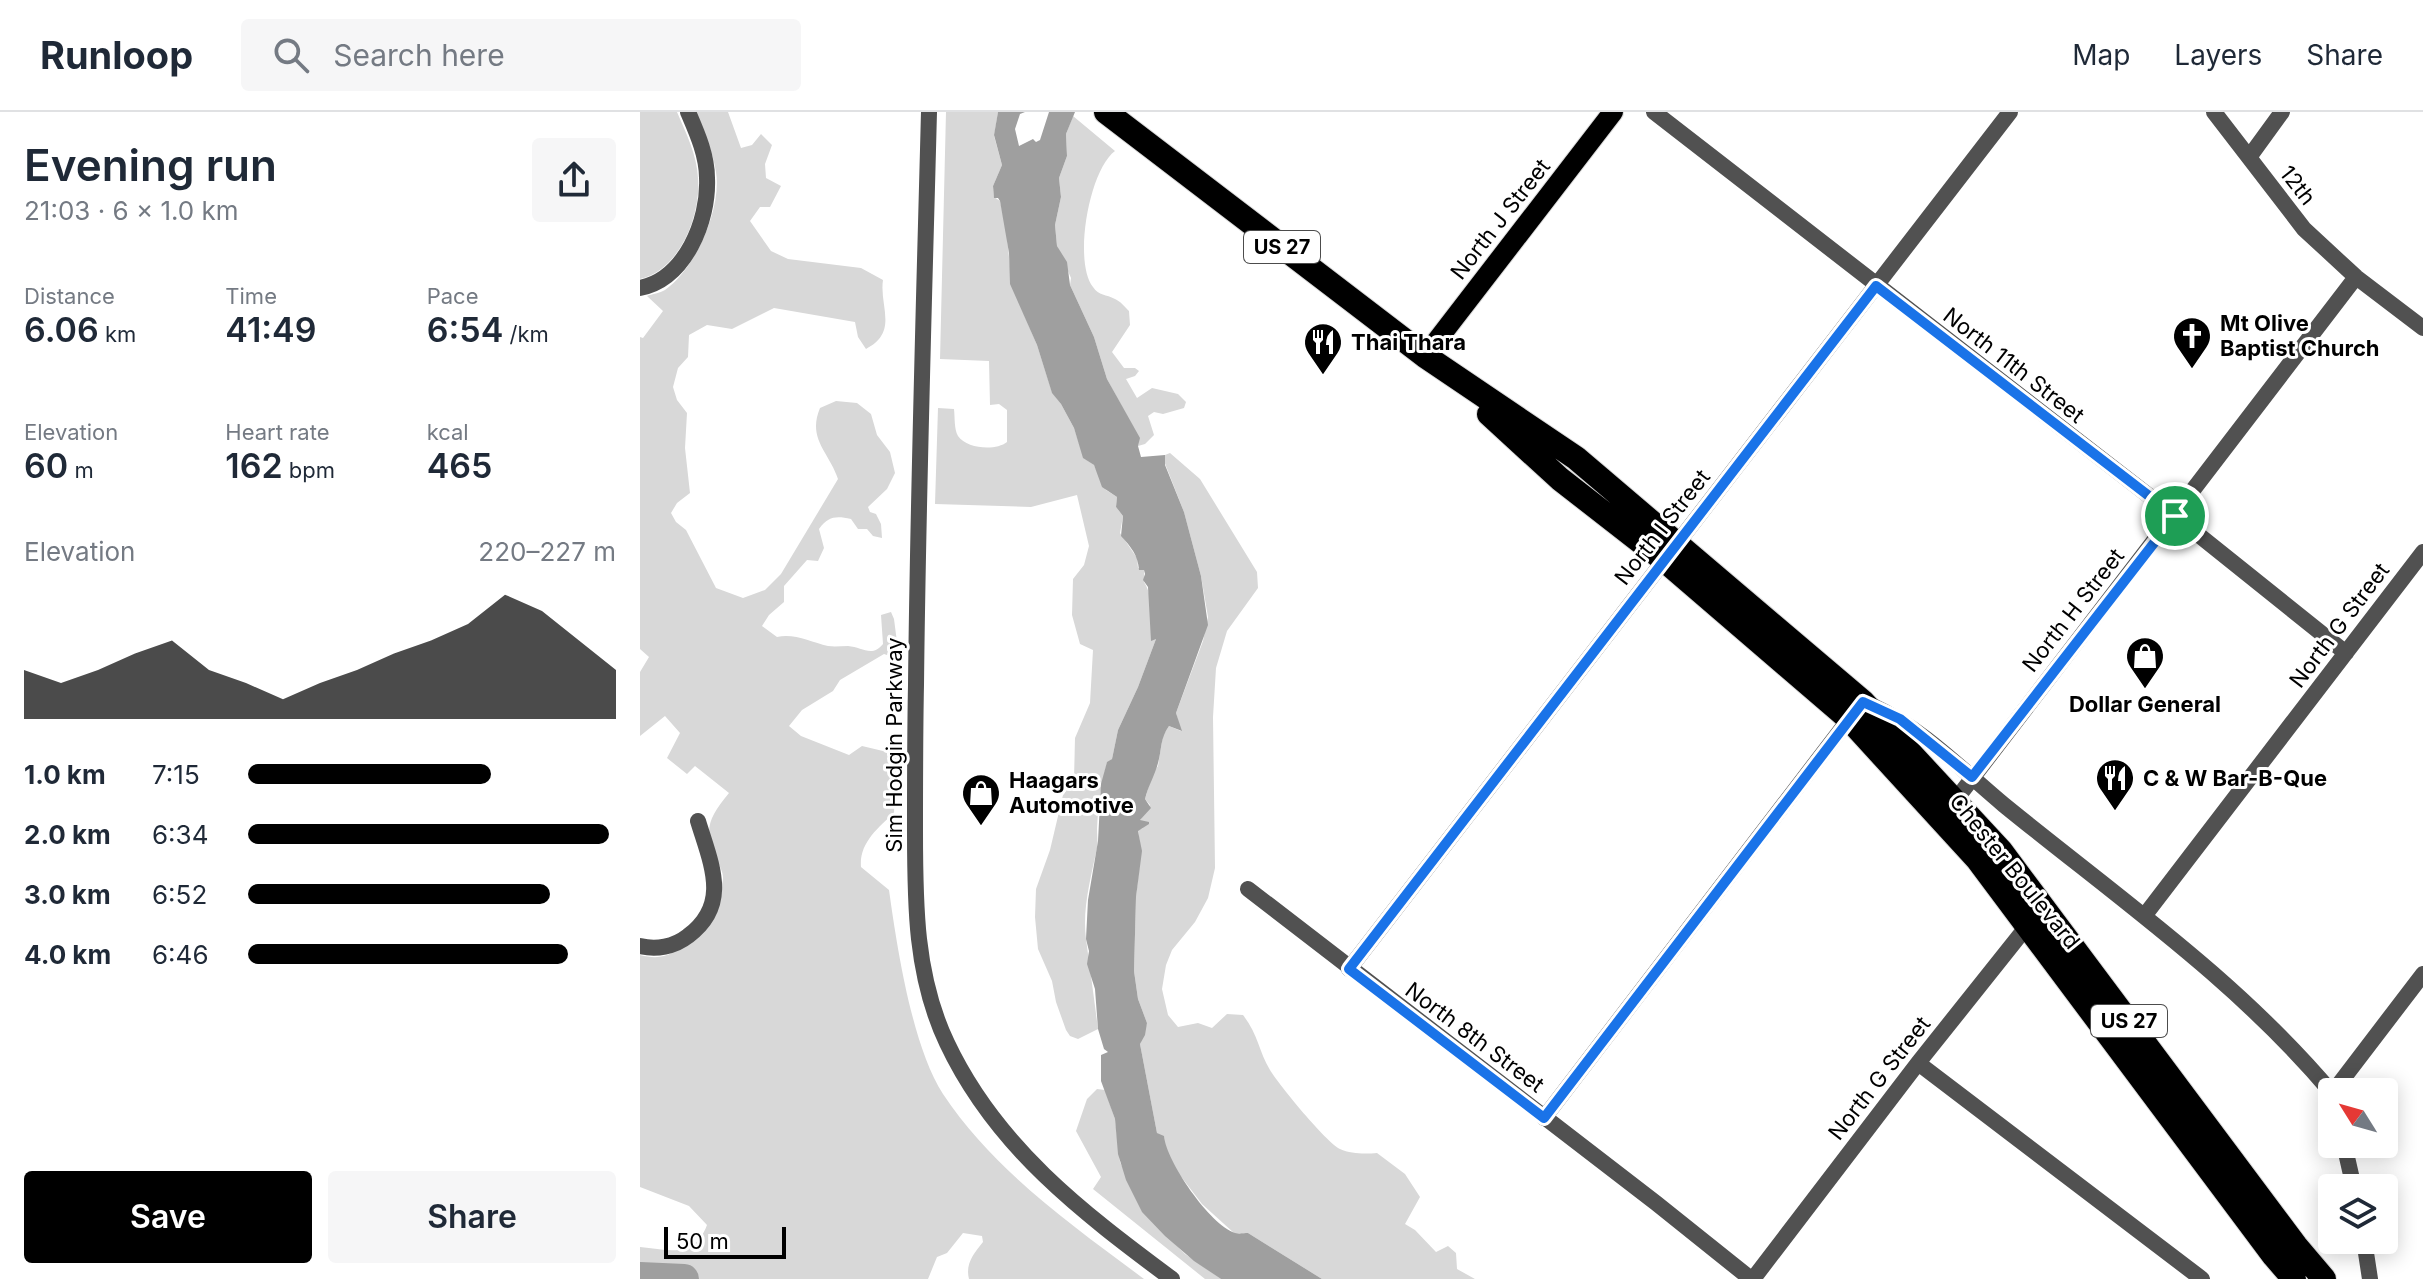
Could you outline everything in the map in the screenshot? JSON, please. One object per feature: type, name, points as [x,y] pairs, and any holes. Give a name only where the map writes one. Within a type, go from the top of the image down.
[{"type":"highway","name":"Chester Boulevard","points":[[1106,112],[1425,356],[1560,479],[1671,552],[1856,710],[1948,810],[1978,860],[2036,916],[2285,1251],[2324,1279]]},
{"type":"highway","name":"Chester Boulevard","points":[[2285,1251],[2294,1279]]},
{"type":"main road","name":"North J Street","points":[[1425,356],[1613,112]]},
{"type":"street","points":[[640,288],[654,285],[670,274],[692,243],[704,212],[707,175],[703,151],[688,112]]},
{"type":"street","name":"Sim Hodgin Parkway","points":[[929,112],[915,751],[915,909],[920,955],[931,1001],[947,1043],[976,1096],[1002,1131],[1032,1166],[1077,1207],[1172,1279]]},
{"type":"street","name":"North 11th Street","points":[[1654,112],[2175,516],[2346,653]]},
{"type":"street","name":"North I Street","points":[[1349,969],[2010,112]]},
{"type":"street","name":"12th","points":[[2214,112],[2304,229],[2356,277],[2423,328]]},
{"type":"street","points":[[2250,156],[2282,112]]},
{"type":"street","name":"North H Street","points":[[1948,810],[2356,277]]},
{"type":"street","name":"North G Street","points":[[2145,915],[2423,552]]},
{"type":"street","points":[[1544,1118],[1856,710]]},
{"type":"street","name":"Chester Boulevard","points":[[1856,710],[1900,719],[2145,915],[2249,1005],[2320,1078]]},
{"type":"street","points":[[640,946],[653,949],[680,942],[701,926],[713,905],[715,875],[698,821]]},
{"type":"street","name":"North 8th Street","points":[[1248,889],[1752,1279]]},
{"type":"street","name":"North G Street","points":[[1752,1279],[2036,916]]},
{"type":"street","points":[[2344,1078],[2423,974]]},
{"type":"street","points":[[1918,1063],[2202,1279]]},
{"type":"street","points":[[2366,1254],[2370,1279]]},
{"type":"shaded area","points":[[640,112],[677,112],[696,161],[698,193],[692,224],[677,253],[654,274],[640,279]]},
{"type":"shaded area","points":[[696,112],[728,112],[741,148],[752,145],[761,134],[772,145],[765,164],[766,178],[781,186],[770,207],[760,207],[750,221],[771,251],[788,259],[861,268],[883,280],[885,327],[876,342],[866,349],[858,337],[855,322],[774,308],[732,329],[707,325],[689,335],[688,357],[678,368],[673,387],[677,400],[687,413],[685,448],[690,493],[677,503],[671,513],[686,530],[716,588],[743,598],[765,590],[781,574],[838,479],[818,437],[816,428],[820,408],[836,401],[857,403],[871,414],[877,435],[890,452],[895,473],[887,489],[868,507],[881,524],[882,538],[873,536],[867,529],[858,529],[851,519],[830,519],[819,529],[824,548],[818,561],[807,560],[784,586],[784,602],[762,626],[777,637],[796,637],[828,646],[871,651],[883,644],[881,615],[891,612],[898,650],[893,657],[884,654],[840,680],[833,691],[802,710],[789,726],[801,736],[849,755],[862,746],[883,751],[897,737],[894,813],[866,843],[861,867],[889,890],[907,995],[932,1074],[963,1122],[1010,1172],[1062,1217],[1144,1279],[969,1279],[969,1264],[983,1242],[982,1236],[963,1233],[947,1253],[937,1257],[928,1279],[640,1279],[640,1247],[688,1248],[702,1236],[707,1225],[689,1206],[640,1187],[640,955],[653,957],[673,953],[693,931],[719,891],[723,875],[709,832],[716,810],[729,793],[695,766],[687,774],[667,758],[680,733],[665,716],[640,736],[640,672],[649,657],[640,649],[640,337],[643,338],[663,311],[647,296],[665,290],[686,268],[704,237],[715,203],[715,164]]},
{"type":"shaded area","points":[[946,112],[998,112],[994,136],[1002,165],[993,186],[1006,228],[1012,286],[1037,345],[1052,392],[1074,428],[1084,458],[1094,465],[1106,490],[1117,497],[1116,507],[1123,516],[1120,533],[1137,558],[1138,568],[1144,570],[1151,607],[1151,633],[1156,639],[1118,730],[1112,759],[1107,763],[1103,780],[1097,848],[1085,916],[1098,1029],[1078,1039],[1066,1030],[1056,1002],[1052,981],[1038,949],[1035,917],[1036,889],[1050,850],[1063,795],[1074,780],[1075,738],[1090,703],[1093,650],[1080,644],[1072,615],[1073,579],[1084,565],[1089,546],[1077,495],[1031,507],[935,504],[938,408],[954,409],[958,436],[968,444],[989,447],[1007,442],[1007,410],[999,404],[990,405],[989,361],[940,359]]},
{"type":"shaded area","points":[[998,112],[1025,112],[1020,114],[1015,129],[1019,146],[1033,139],[1036,142],[1040,140],[1049,112],[1075,112],[1066,134],[1067,156],[1059,178],[1061,197],[1055,225],[1057,246],[1067,262],[1070,285],[1094,337],[1107,379],[1140,438],[1138,446],[1141,457],[1165,455],[1165,465],[1184,512],[1201,576],[1208,625],[1176,713],[1182,731],[1169,726],[1164,735],[1145,799],[1151,808],[1140,820],[1149,824],[1138,831],[1142,851],[1136,897],[1134,971],[1138,999],[1147,1023],[1140,1044],[1157,1133],[1164,1136],[1172,1161],[1191,1191],[1225,1228],[1235,1233],[1248,1233],[1322,1279],[1221,1279],[1194,1261],[1142,1212],[1126,1180],[1118,1154],[1115,1119],[1101,1081],[1101,1055],[1108,1052],[1104,1049],[1098,1029],[1095,989],[1087,964],[1088,900],[1098,841],[1101,784],[1107,762],[1112,759],[1118,730],[1156,639],[1151,641],[1144,570],[1139,570],[1133,552],[1121,536],[1123,516],[1116,507],[1117,497],[1102,487],[1094,465],[1083,458],[1074,428],[1052,393],[1037,345],[1010,284],[1009,253],[1000,201],[994,198],[993,186],[1002,165],[994,135]]},
{"type":"shaded area","points":[[1073,116],[1115,151],[1106,161],[1091,196],[1084,238],[1087,275],[1093,287],[1119,301],[1129,311],[1130,325],[1112,352],[1124,368],[1139,371],[1126,379],[1137,398],[1152,388],[1178,394],[1186,402],[1184,408],[1163,414],[1154,412],[1148,416],[1154,435],[1138,446],[1139,438],[1107,379],[1094,337],[1070,285],[1071,278],[1057,246],[1055,225],[1061,197],[1059,178],[1067,156],[1066,134]]},
{"type":"shaded area","points":[[1170,453],[1200,479],[1257,572],[1258,588],[1227,631],[1216,668],[1213,717],[1215,868],[1208,898],[1195,922],[1172,950],[1166,965],[1162,989],[1168,1015],[1178,1027],[1198,1023],[1212,1028],[1227,1014],[1243,1015],[1270,1070],[1304,1113],[1340,1149],[1377,1153],[1405,1174],[1420,1197],[1405,1224],[1436,1252],[1448,1246],[1456,1253],[1457,1269],[1475,1279],[1322,1279],[1248,1233],[1234,1233],[1202,1204],[1176,1170],[1157,1133],[1140,1044],[1147,1023],[1138,999],[1134,971],[1141,851],[1138,830],[1143,828],[1140,820],[1150,805],[1145,799],[1158,766],[1163,735],[1169,726],[1181,731],[1176,713],[1203,641],[1208,617],[1184,512],[1164,461],[1165,455]]},
{"type":"shaded area","points":[[1097,1089],[1105,1090],[1115,1119],[1120,1162],[1142,1211],[1185,1254],[1221,1279],[1205,1279],[1093,1189],[1101,1177],[1076,1131],[1087,1099]]},
{"type":"waterway","points":[[640,1277],[684,1279]]},
{"type":"place","name":"Mt Olive Baptist Church","points":[[2192,370]]},
{"type":"place","name":"Thai Thara","points":[[1323,376]]},
{"type":"place","name":"Dollar General","points":[[2145,690]]},
{"type":"place","name":"C & W Bar-B-Que","points":[[2115,812]]},
{"type":"place","name":"Haagars Automotive","points":[[981,827]]},
{"type":"route","points":[[1876,286],[2175,516],[1972,777],[1900,719],[1863,702],[1544,1118],[1349,969],[1876,286]]}]
